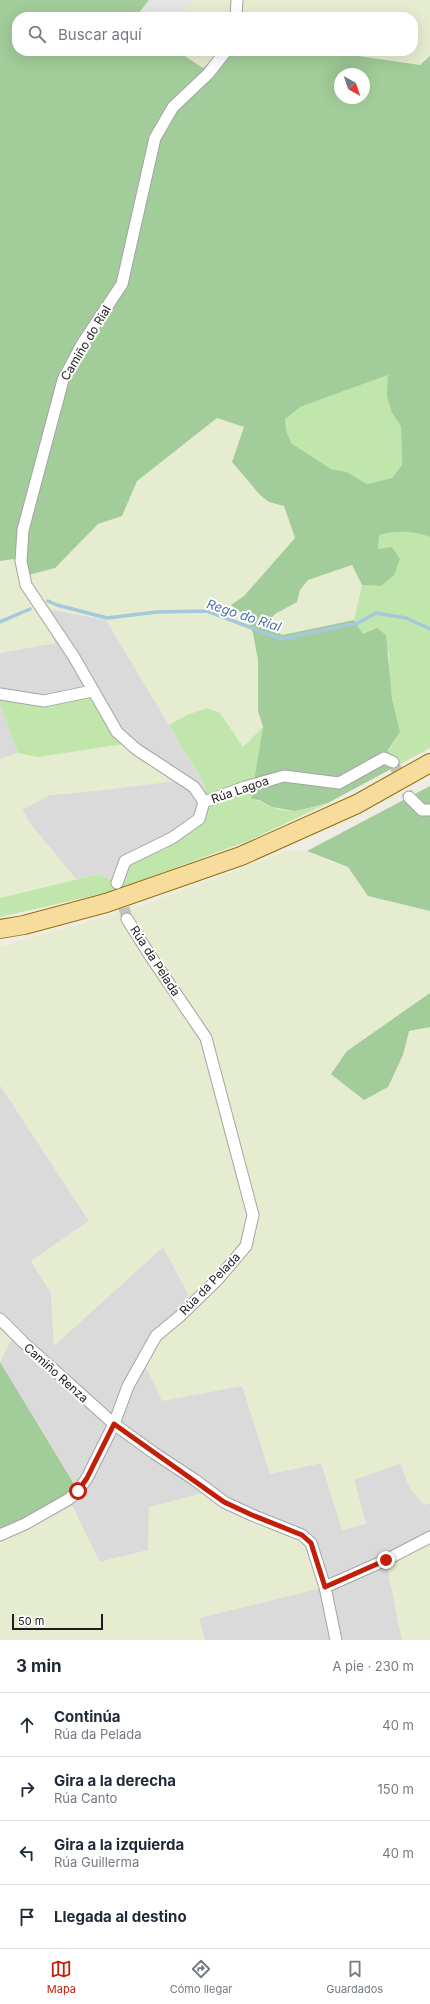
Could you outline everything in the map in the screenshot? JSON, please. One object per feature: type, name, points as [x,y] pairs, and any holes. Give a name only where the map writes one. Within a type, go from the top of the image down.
[{"type":"main road","points":[[0,929],[24,925],[106,903],[241,856],[357,804],[430,763]]},
{"type":"street","points":[[236,12],[237,0]]},
{"type":"street","name":"Camiño do Rial","points":[[204,802],[194,787],[136,749],[117,732],[92,691],[74,657],[26,585],[21,561],[23,530],[63,380],[82,344],[122,284],[155,138],[173,106],[208,74],[222,56]]},
{"type":"street","points":[[0,694],[44,701],[92,691]]},
{"type":"street","name":"Rúa Lagoa","points":[[117,883],[125,861],[172,838],[199,819],[204,802],[245,787],[284,776],[339,783],[384,758],[393,762]]},
{"type":"street","points":[[409,797],[422,810],[430,810]]},
{"type":"street","name":"Rúa da Pelada","points":[[0,1535],[25,1524],[69,1499],[78,1491],[87,1478],[114,1424],[128,1386],[156,1336],[213,1284],[246,1246],[253,1215],[244,1187],[206,1038],[127,919]]},
{"type":"street","name":"Camiño Renza","points":[[0,1319],[23,1342],[114,1424],[224,1502],[302,1535],[311,1543],[325,1587],[336,1640]]},
{"type":"street","points":[[325,1587],[386,1560],[430,1537]]},
{"type":"shaded area","points":[[149,0],[193,0],[184,8],[186,12],[140,12]]},
{"type":"shaded area","points":[[41,607],[106,620],[205,785],[204,802],[199,819],[117,883],[99,874],[76,879],[32,826],[21,810],[50,795],[183,780],[44,701],[0,694],[0,653],[55,643]]},
{"type":"shaded area","points":[[0,705],[18,753],[0,760]]},
{"type":"shaded area","points":[[0,1085],[89,1221],[31,1261],[51,1293],[54,1345],[163,1247],[193,1303],[243,1386],[270,1474],[321,1463],[366,1524],[354,1480],[401,1463],[407,1482],[424,1505],[430,1503],[430,1539],[386,1560],[402,1640],[205,1640],[199,1618],[325,1587],[149,1550],[99,1562],[69,1499],[76,1486],[0,1362],[14,1334],[0,1319]]},
{"type":"green space","points":[[0,0],[149,0],[140,12],[12,12],[12,56],[185,56],[203,68],[217,56],[359,56],[420,65],[430,56],[430,537],[417,533],[404,532],[379,535],[378,549],[392,547],[400,559],[394,575],[381,586],[362,585],[352,565],[308,580],[300,590],[297,602],[275,614],[266,624],[282,635],[354,620],[363,634],[377,628],[386,635],[392,699],[400,732],[388,750],[391,769],[328,803],[309,808],[294,811],[272,807],[259,800],[251,799],[263,727],[258,711],[258,660],[253,633],[246,616],[231,605],[244,596],[295,538],[284,506],[269,502],[260,495],[232,462],[244,427],[217,418],[137,481],[122,516],[98,524],[55,568],[24,576],[14,559],[0,561]],"holes":[[[388,375],[387,396],[392,413],[401,426],[402,465],[392,478],[367,484],[347,472],[331,469],[291,443],[286,430],[285,419],[300,407]]]},
{"type":"green space","points":[[190,0],[430,0],[430,56],[420,65],[359,56],[418,56],[418,12],[185,12],[182,8]]},
{"type":"green space","points":[[185,56],[217,56],[203,68]]},
{"type":"green space","points":[[388,375],[392,413],[401,425],[402,465],[392,478],[367,484],[347,472],[331,469],[291,443],[284,419],[300,407]]},
{"type":"green space","points":[[217,418],[244,427],[232,463],[250,484],[269,502],[284,506],[295,538],[244,596],[231,605],[246,616],[253,633],[258,660],[258,711],[263,727],[243,747],[220,713],[207,708],[187,715],[169,725],[106,620],[41,608],[55,643],[0,653],[0,561],[76,545],[98,524],[122,516],[97,450]]},
{"type":"green space","points":[[397,531],[418,532],[430,537],[430,748],[391,769],[384,758],[400,732],[391,692],[389,652],[363,634],[354,620],[362,585],[381,586],[378,549],[379,535]]},
{"type":"green space","points":[[352,565],[362,585],[354,620],[282,635],[266,624],[275,614],[297,602],[300,590],[308,580]]},
{"type":"green space","points":[[92,691],[130,743],[38,757],[18,753],[0,705],[0,694],[44,701]]},
{"type":"green space","points":[[207,708],[220,713],[243,747],[263,727],[251,799],[279,809],[293,811],[328,803],[248,841],[109,892],[0,917],[0,898],[99,874],[117,883],[125,861],[199,819],[204,802],[205,785],[169,725],[187,715]]},
{"type":"green space","points":[[130,743],[184,780],[50,795],[22,809],[32,826],[76,879],[0,898],[0,759],[18,753],[38,756]]},
{"type":"green space","points":[[430,786],[430,911],[368,896],[348,867],[307,851]]},
{"type":"green space","points":[[287,851],[307,851],[326,861],[348,867],[368,896],[430,911],[430,993],[347,1051],[364,1099],[388,1087],[403,1055],[409,1031],[430,1027],[430,1503],[424,1505],[411,1490],[400,1463],[354,1480],[366,1524],[342,1530],[321,1463],[270,1474],[242,1386],[162,1401],[145,1365],[160,1340],[193,1303],[163,1247],[54,1346],[51,1293],[31,1261],[89,1221],[0,1085],[0,947],[133,909]]},
{"type":"green space","points":[[430,993],[430,1027],[409,1031],[403,1055],[388,1087],[364,1100],[331,1074],[347,1051]]},
{"type":"green space","points":[[0,1319],[14,1334],[0,1362]]},
{"type":"green space","points":[[0,1362],[76,1487],[69,1499],[0,1535]]},
{"type":"green space","points":[[210,1491],[302,1535],[325,1587],[199,1618],[205,1640],[0,1640],[0,1535],[69,1499],[100,1562],[148,1550],[149,1507]]},
{"type":"green space","points":[[430,1539],[430,1640],[402,1640],[386,1560]]},
{"type":"waterway","name":"Rego do Rial","points":[[48,601],[57,605],[107,618],[157,612],[207,611],[281,639],[358,623],[376,613],[406,618],[430,629]]},
{"type":"waterway","name":"Rego do Rial","points":[[0,622],[30,609]]},
{"type":"tunnel","points":[[393,762],[409,797]]},
{"type":"tunnel","points":[[120,892],[127,919]]},
{"type":"route","points":[[78,1491],[87,1478],[114,1424],[224,1502],[302,1535],[311,1543],[325,1587],[386,1560]]}]
